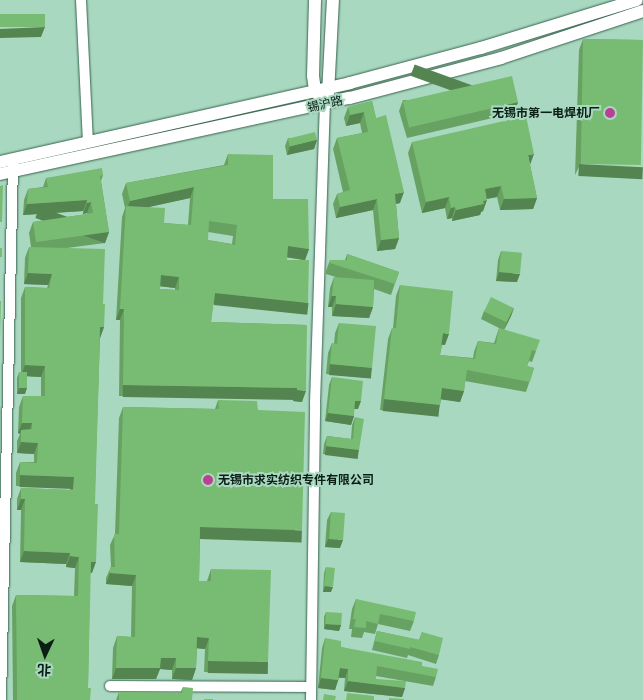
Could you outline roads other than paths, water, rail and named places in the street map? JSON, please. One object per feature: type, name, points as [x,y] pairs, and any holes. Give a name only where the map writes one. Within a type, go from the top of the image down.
[{"type":"main road","points":[[316,0],[313,76],[315,91],[325,104]]},
{"type":"main road","points":[[325,104],[330,88],[333,0]]},
{"type":"main road","name":"锡沪路","points":[[8,168],[88,142],[330,88],[481,48],[637,0]]},
{"type":"main road","name":"锡沪路","points":[[0,162],[8,168],[325,104],[501,58],[643,11]]},
{"type":"street","points":[[81,0],[88,142]]},
{"type":"street","points":[[310,700],[315,403],[325,104]]},
{"type":"street","points":[[1,700],[8,168]]},
{"type":"street","points":[[110,686],[311,687]]},
{"type":"place","name":"无锡市第一电焊机厂","points":[[610,113]]},
{"type":"place","name":"无锡市求实纺织专件有限公司","points":[[208,480]]}]
